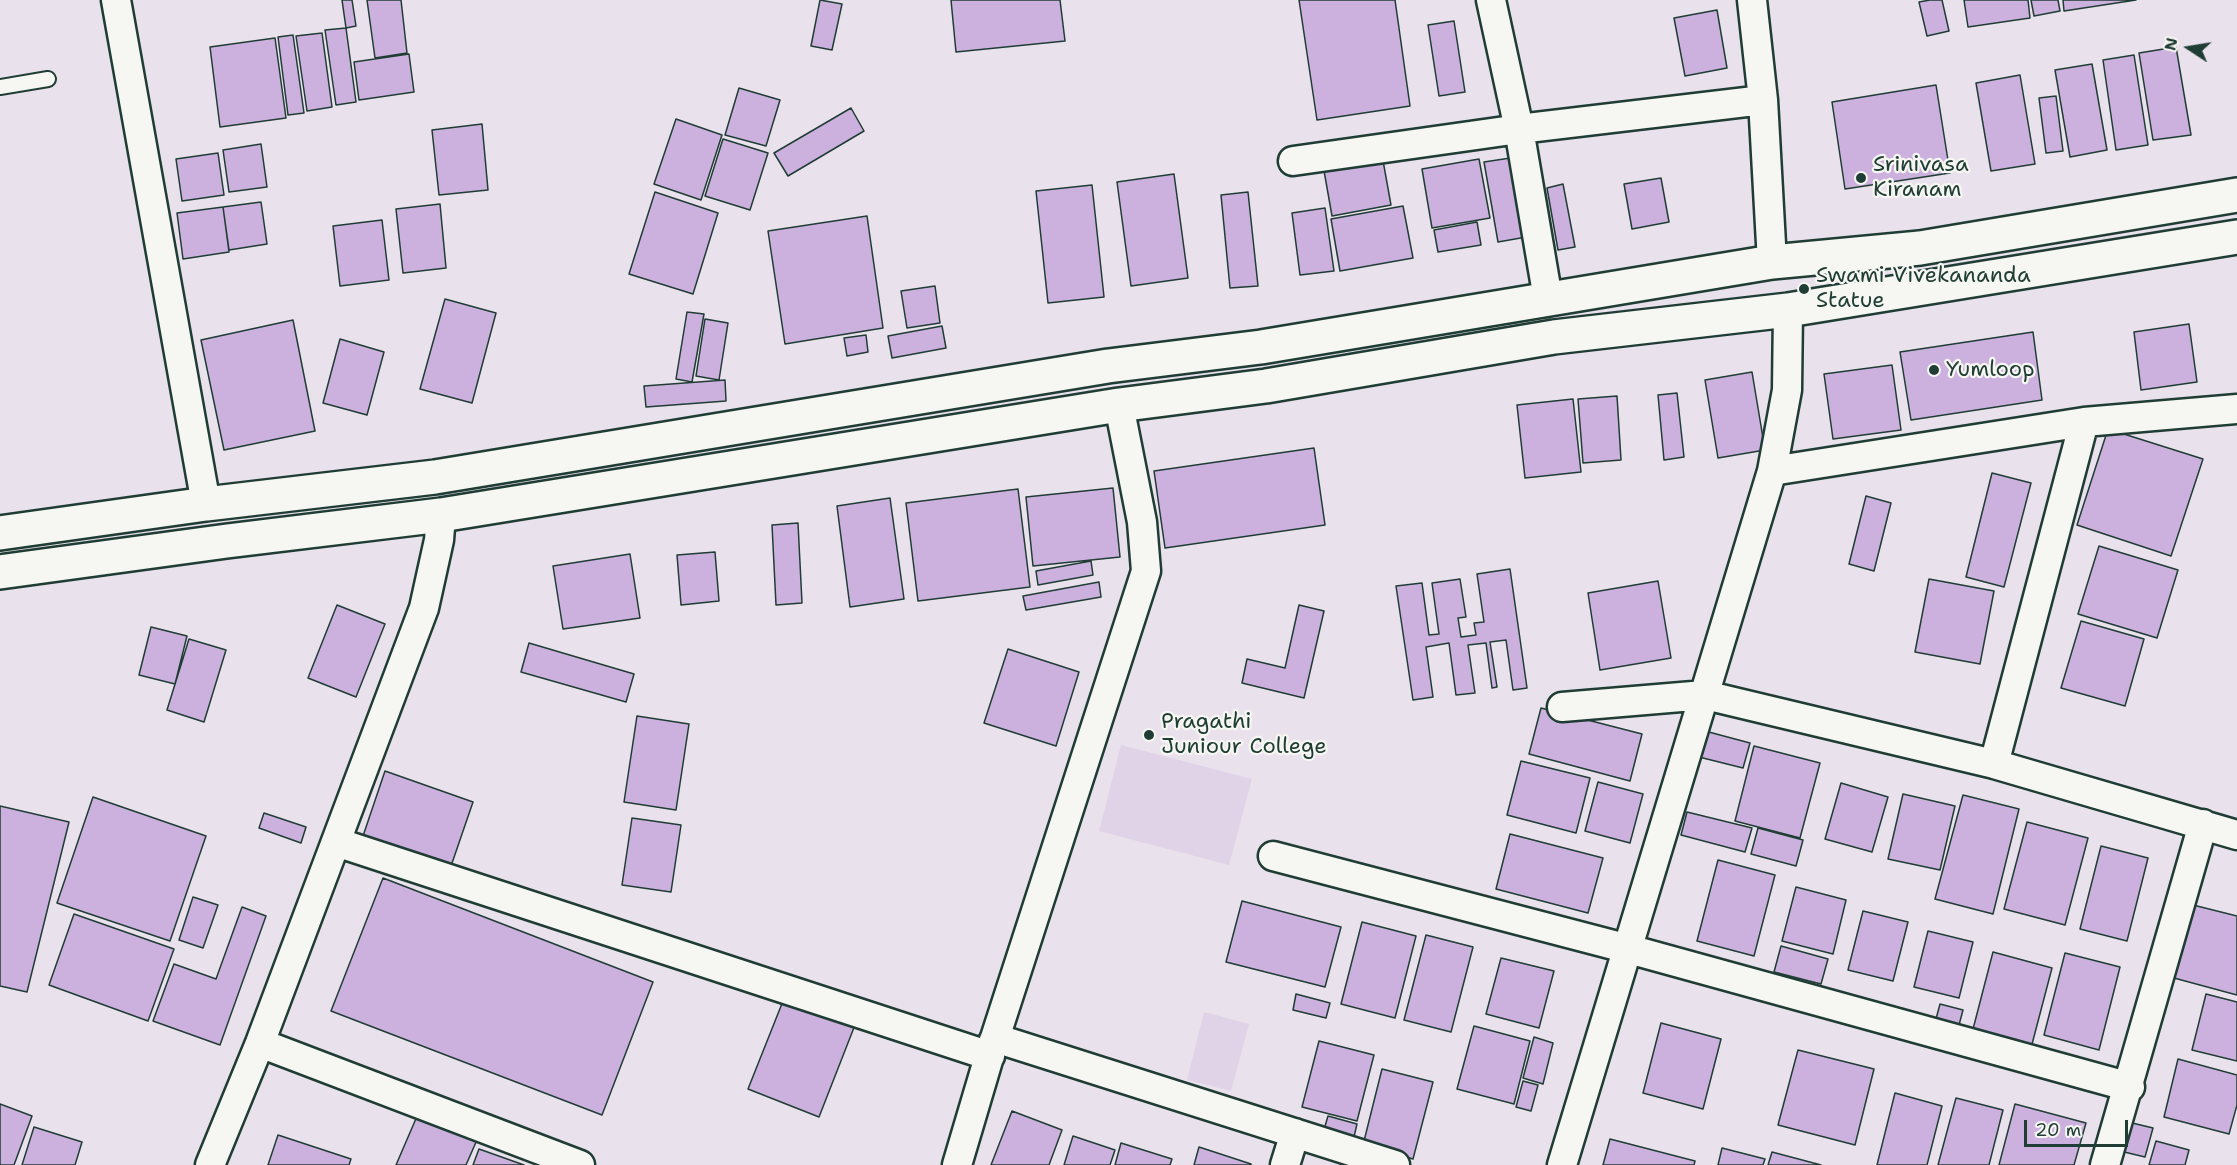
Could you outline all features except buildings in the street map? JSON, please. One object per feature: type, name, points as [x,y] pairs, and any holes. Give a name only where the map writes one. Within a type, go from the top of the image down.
[{"type":"main road","points":[[0,533],[206,504],[435,477],[1108,366],[1261,347],[1772,262],[1920,248],[2237,195]]},
{"type":"main road","points":[[0,572],[227,540],[441,515],[1119,405],[1266,386],[1554,337],[1788,310],[2237,237]]},
{"type":"street","points":[[116,0],[206,504]]},
{"type":"street","points":[[1491,0],[1519,129],[1548,299]]},
{"type":"street","points":[[1752,0],[1763,100],[1772,262]]},
{"type":"street","points":[[1293,160],[1519,129],[1763,100]]},
{"type":"street","points":[[1562,1165],[1625,948],[1705,695],[1772,471],[1787,390],[1788,310]]},
{"type":"street","points":[[957,1165],[1146,571],[1142,522],[1119,405]]},
{"type":"street","points":[[1772,471],[2084,422],[2237,409]]},
{"type":"street","points":[[1994,764],[2084,422]]},
{"type":"street","points":[[210,1165],[260,1043],[424,608],[439,540],[441,515]]},
{"type":"street","points":[[1562,707],[1705,695],[1994,764],[2237,835]]},
{"type":"street","points":[[2105,1165],[2130,1087],[2203,824]]},
{"type":"street","points":[[336,842],[993,1047],[1295,1133],[1395,1165]]},
{"type":"street","points":[[1273,856],[1625,948],[2130,1087]]},
{"type":"street","points":[[260,1043],[580,1165]]},
{"type":"street","points":[[1285,1165],[1295,1133]]},
{"type":"lane","points":[[0,87],[48,79]]},
{"type":"shaded area","points":[[1121,745],[1252,779],[1229,865],[1099,831]]},
{"type":"shaded area","points":[[1204,1012],[1249,1024],[1231,1091],[1187,1080]]},
{"type":"place","name":"Srinivasa Kiranam","points":[[1861,178]]},
{"type":"place","name":"Swami Vivekananda Statue","points":[[1804,289]]},
{"type":"place","name":"Yumloop","points":[[1934,370]]},
{"type":"place","name":"Pragathi Juniour College","points":[[1149,735]]}]
